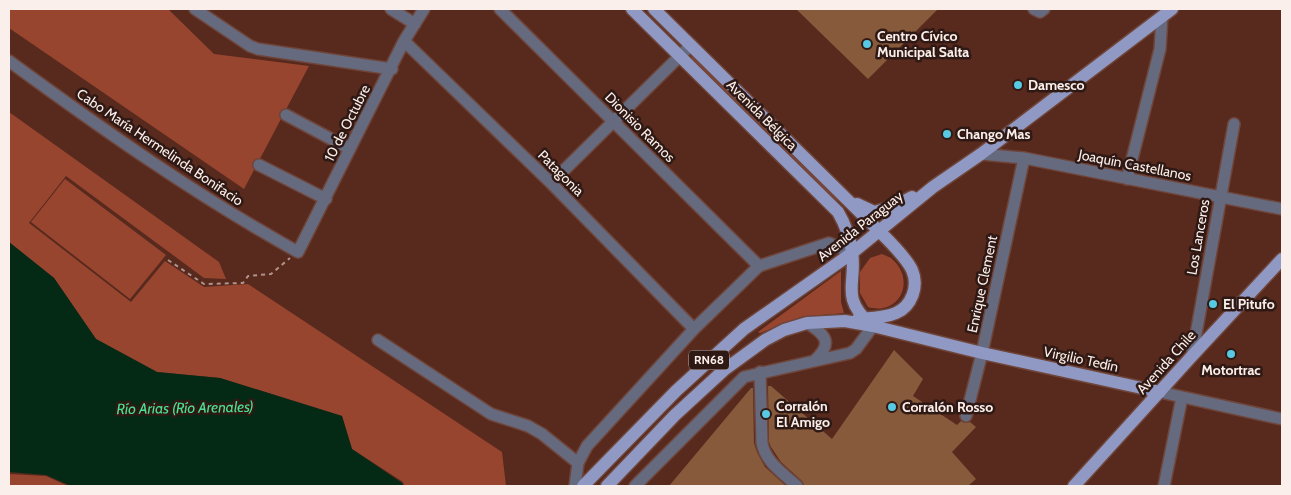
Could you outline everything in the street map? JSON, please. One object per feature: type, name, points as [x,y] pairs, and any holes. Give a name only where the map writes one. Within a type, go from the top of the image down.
[{"type":"main road","name":"Avenida Bélgica","points":[[632,9],[838,212],[846,225],[852,253]]},
{"type":"main road","name":"Avenida Bélgica","points":[[654,9],[879,230]]},
{"type":"main road","name":"Avenida Paraguay","points":[[583,486],[676,391],[744,329],[852,253],[933,187],[981,154],[1167,12]]},
{"type":"main road","points":[[849,201],[874,212],[893,206],[933,187]]},
{"type":"main road","points":[[852,253],[851,296],[857,310],[869,322],[896,313],[906,306],[912,299],[914,289],[911,269],[879,230]]},
{"type":"main road","name":"Avenida Chile","points":[[1074,486],[1282,259]]},
{"type":"main road","name":"Virgilio Tedín","points":[[869,322],[982,353],[1160,392]]},
{"type":"main road","name":"RN68","points":[[607,486],[675,415],[724,370],[764,340],[784,330],[807,323],[869,322]]},
{"type":"street","points":[[195,9],[250,46],[258,49],[392,69]]},
{"type":"street","points":[[391,9],[415,24]]},
{"type":"street","name":"10 de Octubre","points":[[298,252],[392,69],[404,41],[424,9]]},
{"type":"street","name":"Dionisio Ramos","points":[[500,9],[759,266]]},
{"type":"street","points":[[1034,9],[1040,12],[1044,9]]},
{"type":"street","points":[[1127,179],[1160,49],[1167,12]]},
{"type":"street","name":"Patagonia","points":[[404,41],[551,183],[694,329]]},
{"type":"street","points":[[551,183],[691,45]]},
{"type":"street","name":"Cabo María Hermelinda Bonifacio","points":[[9,61],[88,118],[244,222],[298,252]]},
{"type":"street","points":[[286,116],[350,150]]},
{"type":"street","name":"Los Lanceros","points":[[1192,356],[1234,124]]},
{"type":"street","name":"Joaquín Castellanos","points":[[981,154],[1024,158],[1282,208]]},
{"type":"street","name":"Enrique Clement","points":[[966,416],[982,353],[1024,158]]},
{"type":"street","points":[[259,165],[326,199]]},
{"type":"street","points":[[575,486],[578,463],[587,446],[694,329],[759,266],[829,243],[852,253]]},
{"type":"street","points":[[635,486],[744,376],[850,353],[856,349],[869,322]]},
{"type":"street","points":[[807,323],[823,335],[826,344],[824,353],[813,362]]},
{"type":"street","points":[[378,340],[491,414],[528,426],[542,434],[578,463]]},
{"type":"street","points":[[760,372],[762,443],[764,453],[770,462],[797,486]]},
{"type":"street","name":"Virgilio Tedín","points":[[1160,392],[1282,419]]},
{"type":"street","points":[[1164,486],[1182,397]]},
{"type":"path","points":[[168,260],[204,284],[243,283],[248,276],[272,274],[298,252]]},
{"type":"shaded area","points":[[9,9],[168,9],[214,54],[309,66],[244,189],[9,28]]},
{"type":"shaded area","points":[[694,55],[838,197],[836,202],[690,58]]},
{"type":"shaded area","points":[[9,112],[219,262],[226,279],[204,278],[66,176],[29,223],[131,302],[165,261],[204,287],[248,284],[502,452],[506,486],[404,486],[403,482],[352,449],[342,416],[220,378],[157,372],[96,339],[54,278],[9,242]]},
{"type":"shaded area","points":[[65,179],[166,255],[130,299],[31,222]]},
{"type":"shaded area","points":[[882,254],[890,257],[900,268],[903,277],[901,295],[896,302],[888,306],[879,308],[868,307],[860,293],[860,272],[870,258]]},
{"type":"shaded area","points":[[841,271],[841,302],[844,313],[801,317],[760,333],[758,332]]},
{"type":"shaded area","points":[[9,474],[46,476],[68,486],[9,486]]},
{"type":"water","name":"Río Arias (Río Arenales)","points":[[9,242],[54,278],[96,339],[157,372],[220,378],[342,416],[352,449],[404,486],[71,486],[46,475],[9,472]]},
{"type":"building","name":"Centro Cívico Municipal Salta","points":[[796,9],[938,9],[868,79]]},
{"type":"building","name":"Corralón Rosso","points":[[894,350],[923,379],[913,396],[957,425],[961,421],[965,423],[970,422],[976,427],[952,452],[976,479],[968,486],[804,486],[802,481],[781,462],[769,442],[768,386],[771,386],[832,439]]},
{"type":"building","points":[[751,388],[753,388],[754,443],[757,452],[765,467],[786,486],[669,486]]},
{"type":"place","name":"Centro Cívico Municipal Salta","points":[[867,44]]},
{"type":"place","name":"Damesco","points":[[1018,85]]},
{"type":"place","name":"Chango Mas","points":[[947,134]]},
{"type":"place","name":"El Pitufo","points":[[1213,304]]},
{"type":"place","name":"Motortrac","points":[[1231,354]]},
{"type":"place","name":"Corralón Rosso","points":[[892,407]]},
{"type":"place","name":"Corralón El Amigo","points":[[766,414]]}]
